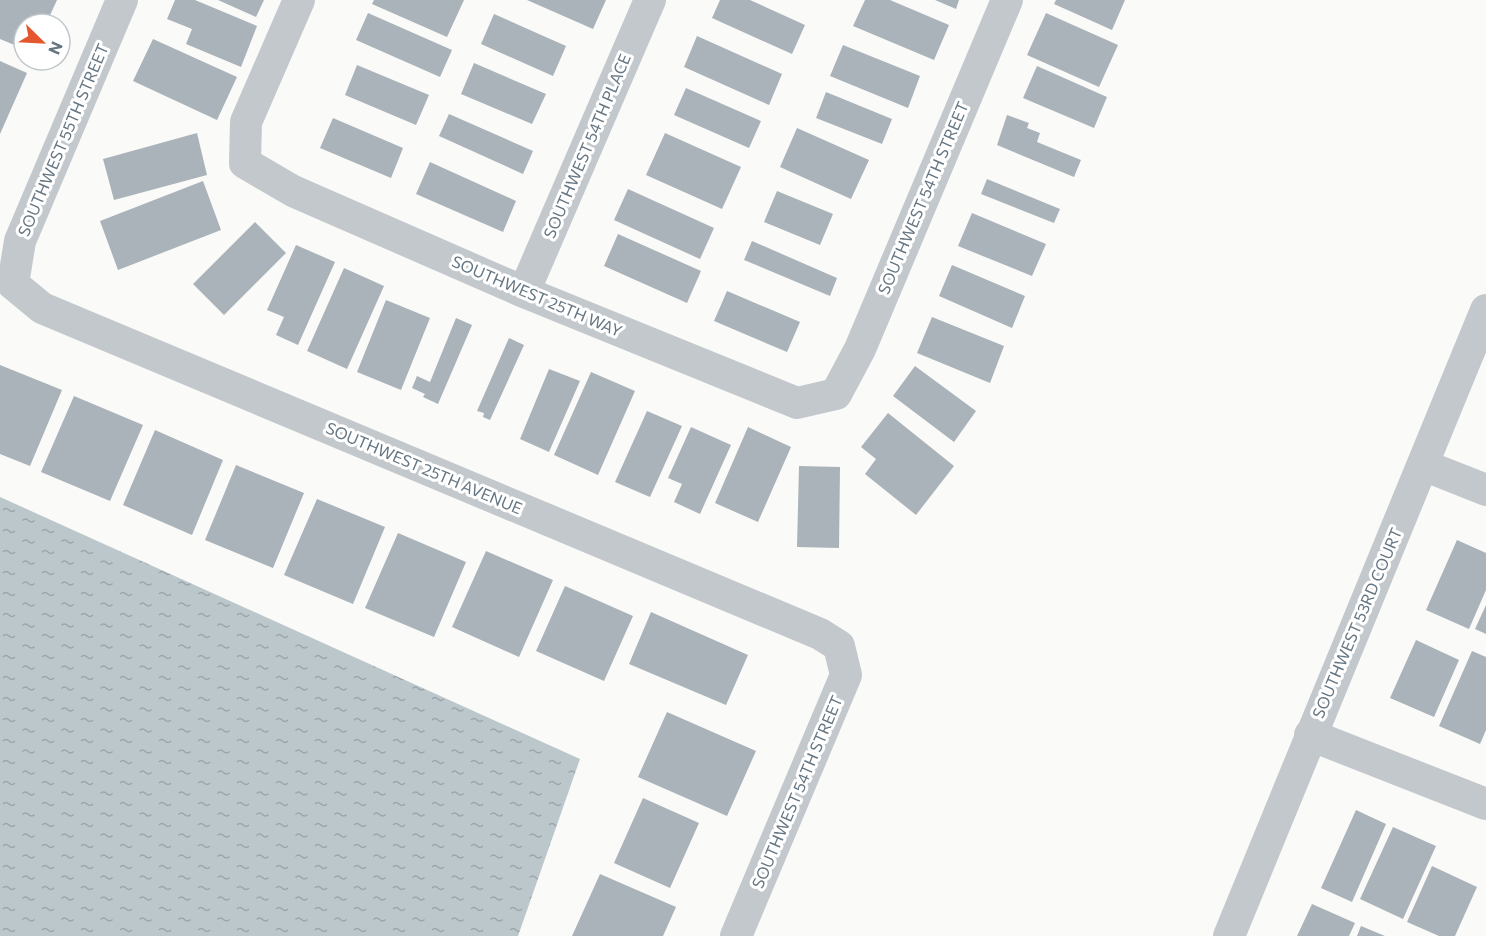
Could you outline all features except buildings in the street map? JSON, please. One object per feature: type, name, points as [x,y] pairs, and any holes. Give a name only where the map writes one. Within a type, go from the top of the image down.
[{"type":"street","name":"SOUTHWEST 55TH STREET","points":[[13,284],[20,241],[122,0]]},
{"type":"street","name":"SOUTHWEST 25TH WAY","points":[[299,0],[246,122],[245,163],[293,192],[524,292],[797,403],[836,394]]},
{"type":"street","name":"SOUTHWEST 54TH PLACE","points":[[524,292],[650,0]]},
{"type":"street","name":"SOUTHWEST 54TH STREET","points":[[836,394],[860,349],[1006,0]]},
{"type":"street","name":"SOUTHWEST 25TH AVENUE","points":[[13,284],[42,308],[809,630],[839,646]]},
{"type":"street","name":"SOUTHWEST 53RD COURT","points":[[1229,936],[1486,310]]},
{"type":"street","points":[[1423,465],[1486,490]]},
{"type":"street","name":"SOUTHWEST 54TH STREET","points":[[736,936],[846,675],[839,646]]},
{"type":"street","points":[[1310,735],[1486,804]]},
{"type":"water","points":[[0,497],[580,759],[518,936],[0,936]]}]
